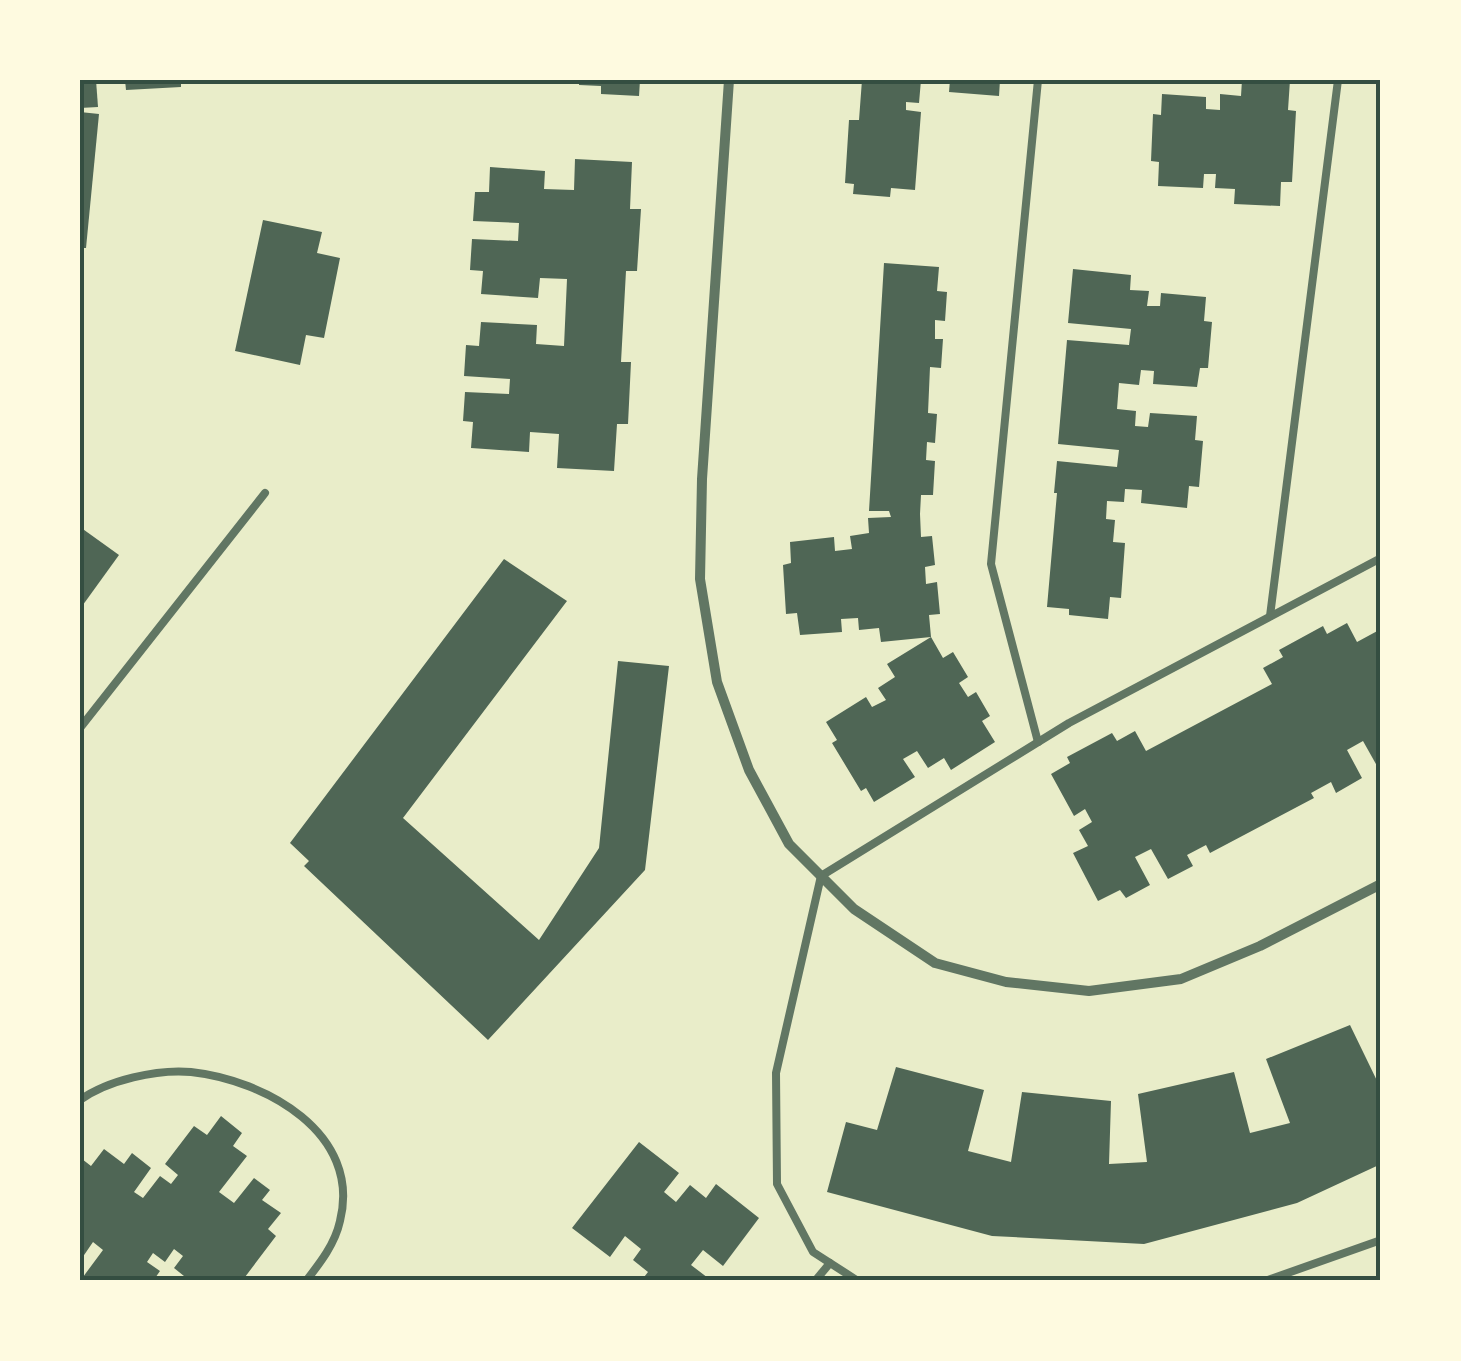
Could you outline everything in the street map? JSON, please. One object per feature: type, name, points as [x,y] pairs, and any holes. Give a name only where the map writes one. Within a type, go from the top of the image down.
[{"type":"street","points":[[729,80],[702,480],[700,579],[717,682],[749,770],[789,844],[854,909],[935,964],[1006,982],[1089,991],[1181,979],[1260,946],[1381,884]]},
{"type":"lane","points":[[1038,80],[990,564],[1038,742]]},
{"type":"lane","points":[[1270,617],[1338,80]]},
{"type":"lane","points":[[80,728],[265,492]]},
{"type":"lane","points":[[858,1281],[813,1252],[777,1184],[776,1073],[821,876],[1038,742],[1381,558]]},
{"type":"lane","points":[[80,1100],[127,1080],[188,1072],[252,1087],[299,1114],[332,1148],[341,1173],[341,1219],[334,1238],[306,1281]]},
{"type":"lane","points":[[1264,1281],[1381,1240]]},
{"type":"lane","points":[[815,1281],[830,1263]]},
{"type":"building","points":[[80,80],[96,80],[98,107],[80,108]]},
{"type":"building","points":[[125,80],[181,80],[181,87],[126,90]]},
{"type":"building","points":[[579,80],[640,80],[639,96],[601,94],[601,86],[579,85]]},
{"type":"building","points":[[862,80],[921,80],[919,103],[906,102],[906,110],[921,112],[915,190],[891,188],[890,197],[853,194],[854,184],[845,183],[849,120],[859,120]]},
{"type":"building","points":[[950,80],[1000,80],[999,96],[949,92]]},
{"type":"building","points":[[1242,80],[1290,80],[1288,110],[1296,111],[1292,182],[1281,182],[1280,206],[1234,204],[1235,189],[1215,188],[1216,174],[1204,174],[1203,188],[1158,186],[1159,162],[1151,161],[1153,114],[1161,115],[1162,94],[1206,97],[1206,109],[1220,110],[1220,94],[1241,96]]},
{"type":"building","points":[[80,112],[99,114],[86,248],[80,248]]},
{"type":"building","points":[[575,159],[632,162],[630,209],[641,209],[637,271],[626,271],[621,362],[631,362],[628,424],[617,424],[614,471],[557,468],[559,434],[530,432],[529,452],[471,448],[473,422],[463,421],[465,392],[509,394],[510,379],[464,376],[466,345],[479,346],[481,322],[537,325],[536,344],[564,346],[567,279],[540,278],[538,298],[481,294],[483,271],[470,270],[472,239],[518,241],[519,223],[473,221],[475,192],[489,192],[490,167],[545,171],[544,189],[574,190]]},
{"type":"building","points":[[263,220],[322,232],[317,253],[340,258],[324,338],[306,335],[300,365],[235,351]]},
{"type":"building","points":[[884,263],[939,267],[937,291],[947,292],[945,321],[935,320],[935,339],[943,339],[941,368],[930,367],[928,413],[937,414],[935,443],[927,442],[926,460],[935,461],[933,495],[921,495],[920,514],[921,537],[932,536],[935,565],[925,567],[926,584],[937,582],[940,614],[929,615],[931,637],[881,642],[879,628],[859,630],[858,618],[841,619],[842,632],[800,635],[797,613],[786,614],[783,565],[791,563],[790,542],[834,537],[835,551],[852,549],[850,536],[869,533],[868,518],[891,517],[889,511],[869,511]]},
{"type":"building","points":[[1073,269],[1131,275],[1130,290],[1149,291],[1147,306],[1160,306],[1161,293],[1206,297],[1204,321],[1212,322],[1208,368],[1200,368],[1197,387],[1153,384],[1154,371],[1141,370],[1139,385],[1119,383],[1117,409],[1136,411],[1135,426],[1148,427],[1150,413],[1197,416],[1195,440],[1203,441],[1199,487],[1189,486],[1187,508],[1141,503],[1142,490],[1125,489],[1124,502],[1107,501],[1106,519],[1115,520],[1113,542],[1125,543],[1121,598],[1110,597],[1108,619],[1069,615],[1069,609],[1047,607],[1057,461],[1117,467],[1119,450],[1058,444],[1067,340],[1129,345],[1131,329],[1068,323]]},
{"type":"building","points":[[80,527],[119,555],[80,609]]},
{"type":"building","points":[[504,559],[567,601],[403,818],[539,940],[599,848],[618,661],[669,666],[645,870],[488,1040],[304,866],[309,861],[290,843]]},
{"type":"building","points":[[1347,623],[1357,642],[1381,629],[1381,773],[1363,741],[1347,750],[1362,778],[1336,793],[1331,782],[1311,793],[1314,798],[1210,853],[1206,845],[1187,855],[1193,866],[1168,879],[1151,849],[1135,857],[1150,885],[1126,898],[1120,890],[1098,901],[1073,853],[1088,846],[1079,830],[1092,822],[1085,809],[1074,816],[1051,774],[1070,763],[1067,757],[1112,733],[1117,741],[1135,731],[1146,751],[1272,684],[1263,668],[1283,657],[1279,650],[1323,626],[1327,634]]},
{"type":"building","points":[[931,637],[943,658],[953,652],[968,677],[959,683],[968,697],[976,692],[990,716],[982,721],[995,742],[951,770],[944,758],[928,768],[917,751],[903,759],[915,777],[874,802],[866,788],[861,791],[832,743],[837,740],[826,722],[866,697],[872,707],[886,700],[878,688],[895,677],[887,664]]},
{"type":"building","points":[[1350,1025],[1381,1089],[1381,1164],[1297,1203],[1144,1244],[992,1236],[827,1192],[846,1122],[877,1130],[896,1067],[984,1090],[968,1151],[1011,1162],[1022,1092],[1111,1101],[1109,1164],[1147,1162],[1138,1094],[1234,1072],[1250,1133],[1290,1123],[1266,1059]]},
{"type":"building","points":[[221,1116],[242,1133],[233,1146],[247,1156],[219,1192],[234,1203],[254,1178],[270,1190],[262,1200],[281,1213],[268,1229],[276,1236],[242,1281],[180,1281],[184,1276],[174,1268],[183,1256],[174,1249],[165,1262],[153,1253],[147,1262],[160,1271],[153,1281],[80,1281],[103,1250],[93,1242],[80,1261],[82,1159],[91,1166],[104,1149],[124,1164],[132,1153],[151,1168],[134,1192],[143,1198],[160,1176],[171,1184],[178,1175],[165,1164],[194,1126],[207,1135]]},
{"type":"building","points":[[639,1142],[679,1173],[664,1192],[676,1202],[690,1185],[706,1198],[716,1184],[759,1218],[723,1266],[703,1250],[691,1265],[712,1281],[641,1281],[648,1272],[633,1260],[641,1249],[625,1236],[610,1257],[572,1228]]}]
